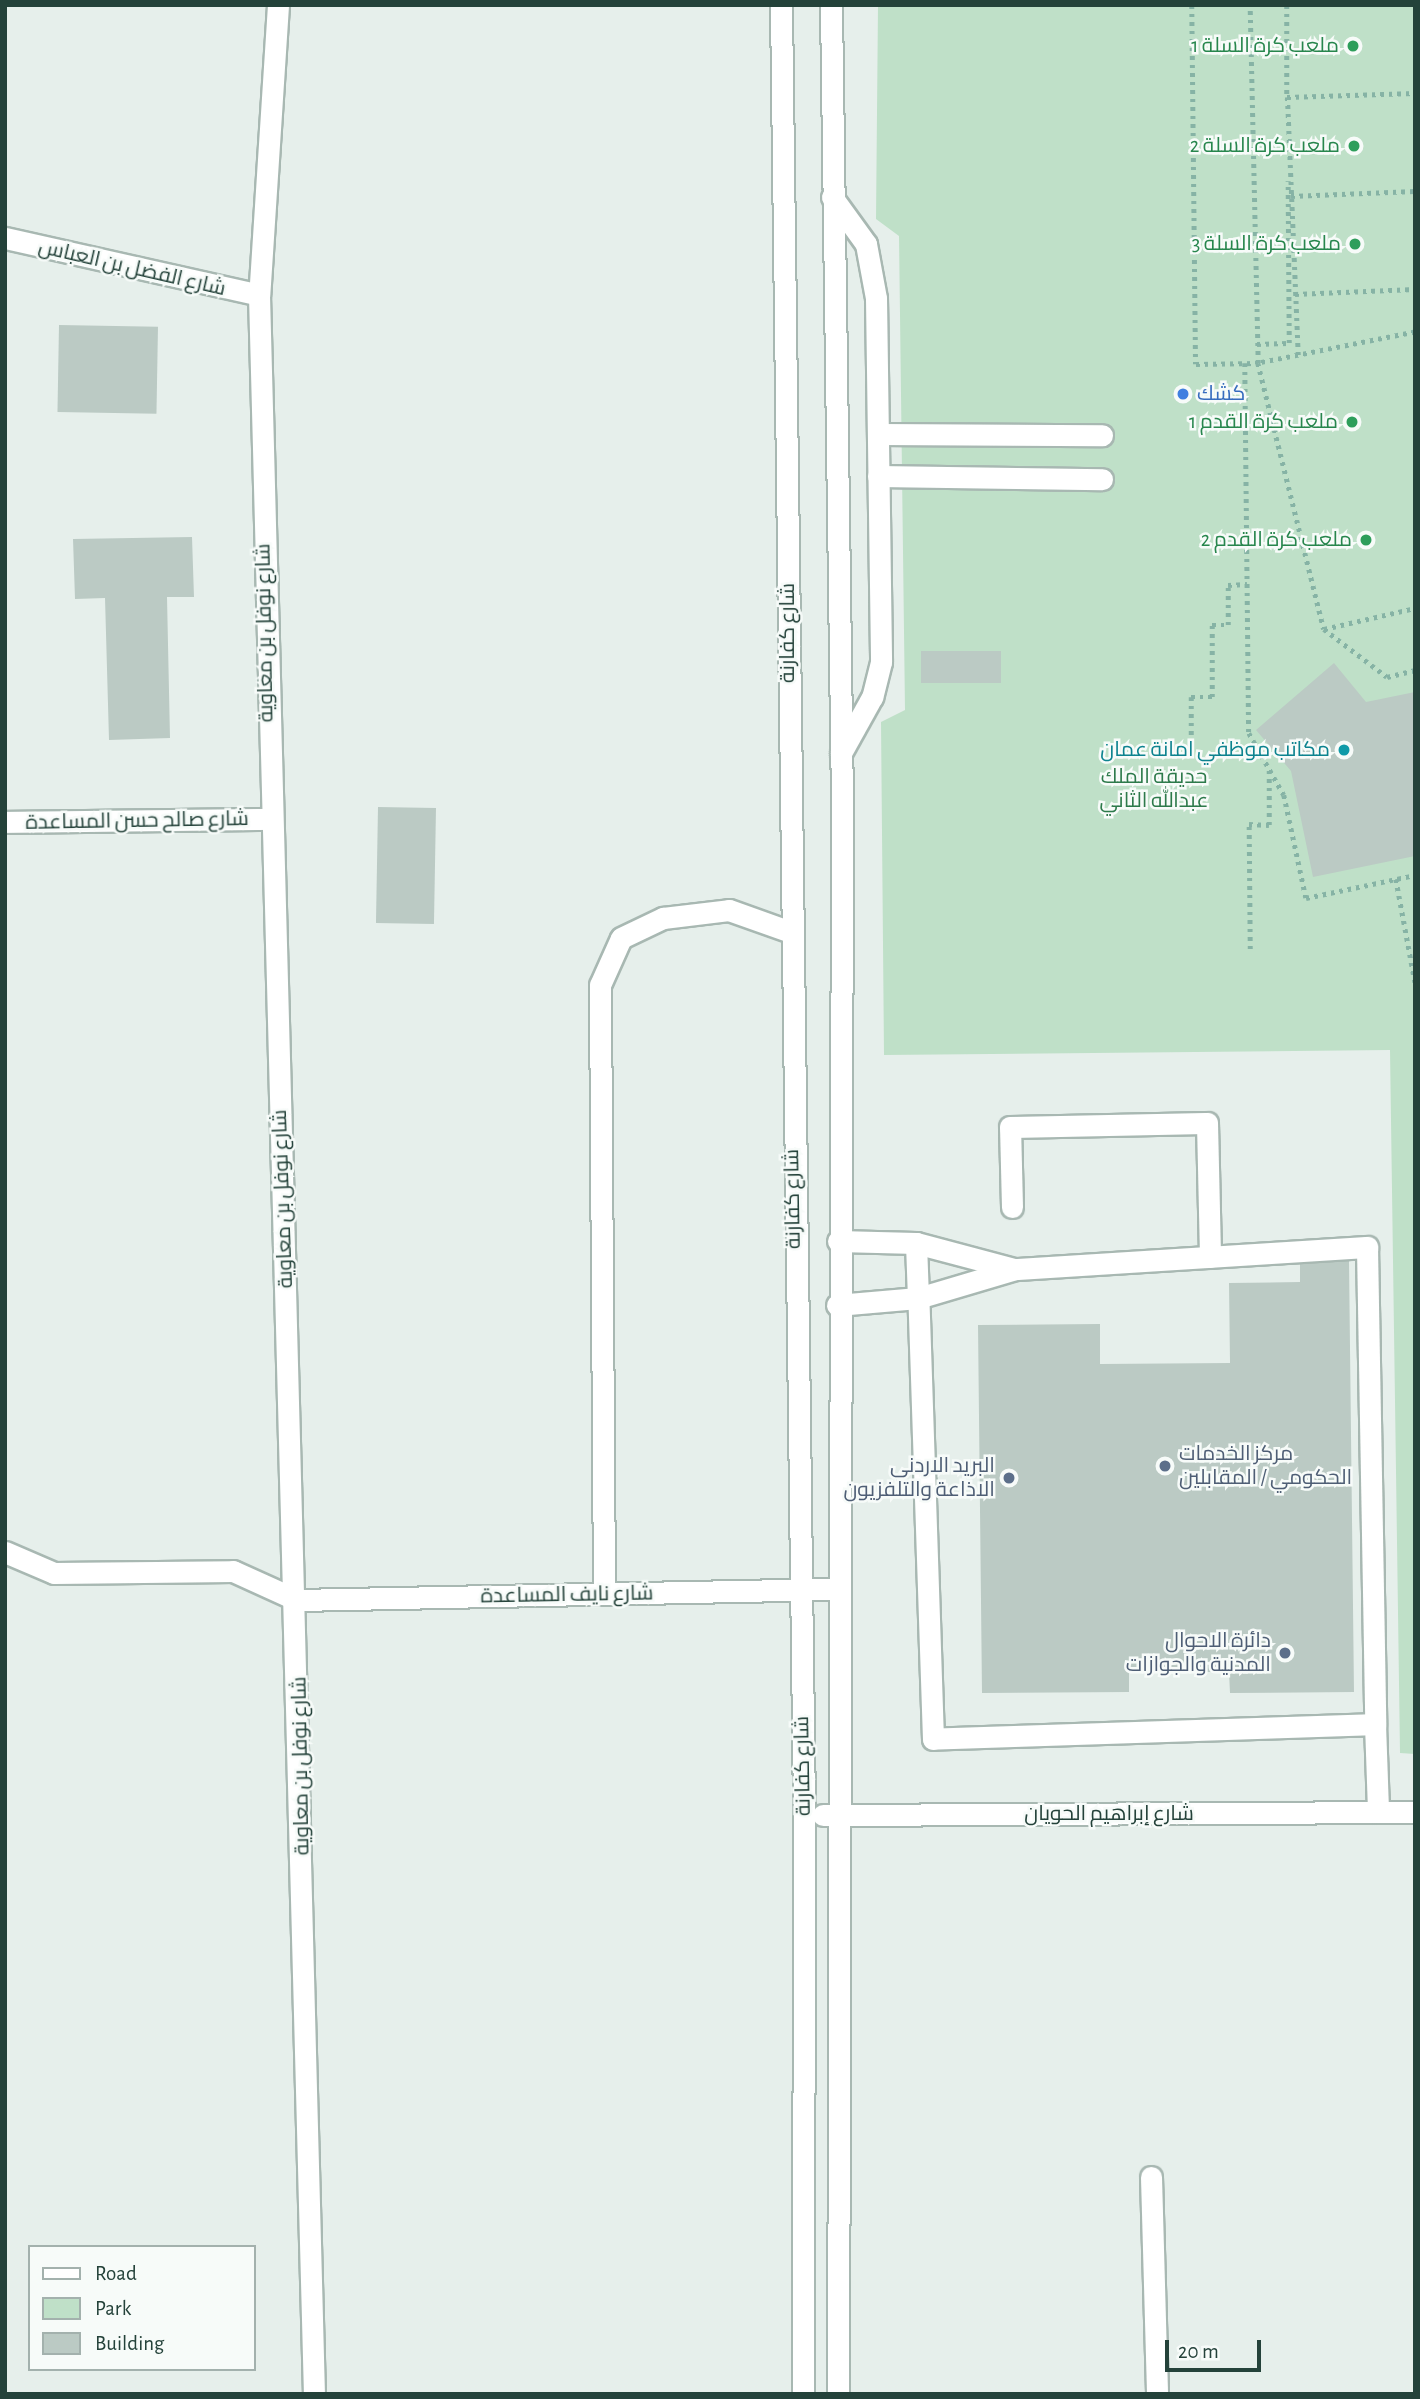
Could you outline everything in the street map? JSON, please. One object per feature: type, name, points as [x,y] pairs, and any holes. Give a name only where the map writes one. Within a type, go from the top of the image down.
[{"type":"street","name":"شارع نوفل بن معاوية","points":[[278,5],[259,295],[269,819],[297,1600],[314,2394]]},
{"type":"street","name":"شارع كفارنة","points":[[781,5],[788,930],[804,1815],[803,2394]]},
{"type":"street","name":"شارع كفارنة","points":[[831,5],[841,753],[836,1815],[838,2394]]},
{"type":"street","points":[[832,197],[866,244],[874,272],[878,434],[881,662],[868,707],[841,753]]},
{"type":"street","name":"شارع الفضل بن العباس","points":[[5,238],[259,295]]},
{"type":"street","points":[[878,434],[1102,435]]},
{"type":"street","points":[[878,477],[1102,479]]},
{"type":"street","name":"شارع صالح حسن المساعدة","points":[[5,822],[269,819]]},
{"type":"street","points":[[604,1594],[600,985],[621,938],[663,918],[729,910],[788,930]]},
{"type":"street","points":[[1012,1207],[1010,1127],[1207,1123],[1210,1257]]},
{"type":"street","points":[[838,1241],[916,1243],[1016,1269]]},
{"type":"street","points":[[916,1243],[933,1739],[1375,1724]]},
{"type":"street","points":[[837,1305],[918,1298],[1016,1269],[1367,1247],[1378,1812]]},
{"type":"street","points":[[5,1552],[54,1573],[233,1572],[297,1600]]},
{"type":"street","name":"شارع نايف المساعدة","points":[[297,1600],[837,1589]]},
{"type":"street","name":"شارع إبراهيم الحويان","points":[[804,1815],[1415,1812]]},
{"type":"street","points":[[1151,2177],[1157,2394]]},
{"type":"path","points":[[1192,5],[1196,364],[1258,363],[1415,332]]},
{"type":"path","points":[[1250,5],[1258,363],[1324,629],[1387,677],[1415,670]]},
{"type":"path","points":[[1257,344],[1289,343],[1287,5]]},
{"type":"path","points":[[1287,97],[1415,93]]},
{"type":"path","points":[[1287,97],[1298,355]]},
{"type":"path","points":[[1292,196],[1415,191]]},
{"type":"path","points":[[1295,294],[1415,289]]},
{"type":"path","points":[[1244,363],[1249,733],[1284,795],[1306,898],[1415,875]]},
{"type":"path","points":[[1191,743],[1191,697],[1212,697],[1212,625],[1228,625],[1228,585],[1247,584]]},
{"type":"path","points":[[1324,629],[1415,608]]},
{"type":"path","points":[[1250,948],[1249,824],[1269,825],[1269,769]]},
{"type":"path","points":[[1396,879],[1415,982]]},
{"type":"green space","name":"حديقة الملك عبدالله الثاني","points":[[878,5],[1415,5],[1415,1754],[1400,1753],[1390,1050],[884,1055],[881,722],[905,710],[899,236],[876,219]]},
{"type":"building","points":[[59,325],[158,327],[156,414],[57,412]]},
{"type":"building","points":[[192,537],[194,597],[167,597],[170,738],[109,740],[105,598],[75,599],[73,539]]},
{"type":"building","points":[[921,651],[1001,651],[1001,683],[921,683]]},
{"type":"building","name":"مكاتب موظفي امانة عمان","points":[[1334,663],[1366,702],[1415,692],[1415,856],[1313,877],[1291,771],[1256,730]]},
{"type":"building","points":[[378,807],[436,808],[434,924],[376,923]]},
{"type":"building","name":"مركز الخدمات الحكومي / المقابلين","points":[[1349,1261],[1354,1692],[1230,1693],[1229,1672],[1129,1672],[1129,1692],[982,1693],[978,1325],[1100,1324],[1100,1364],[1230,1363],[1229,1283],[1300,1282],[1300,1264]]},
{"type":"place","name":"ملعب كرة السلة 1","points":[[1353,46]]},
{"type":"place","name":"ملعب كرة السلة 2","points":[[1354,146]]},
{"type":"place","name":"ملعب كرة السلة 3","points":[[1355,244]]},
{"type":"place","name":"كشك","points":[[1183,394]]},
{"type":"place","name":"ملعب كرة القدم 1","points":[[1352,422]]},
{"type":"place","name":"ملعب كرة القدم 2","points":[[1366,540]]},
{"type":"place","name":"مكاتب موظفي امانة عمان","points":[[1344,750]]},
{"type":"place","name":"مركز الخدمات الحكومي / المقابلين","points":[[1165,1466]]},
{"type":"place","name":"البريد الاردني الاذاعة والتلفزيون","points":[[1009,1478]]},
{"type":"place","name":"دائرة الاحوال المدنية والجوازات","points":[[1285,1653]]}]
